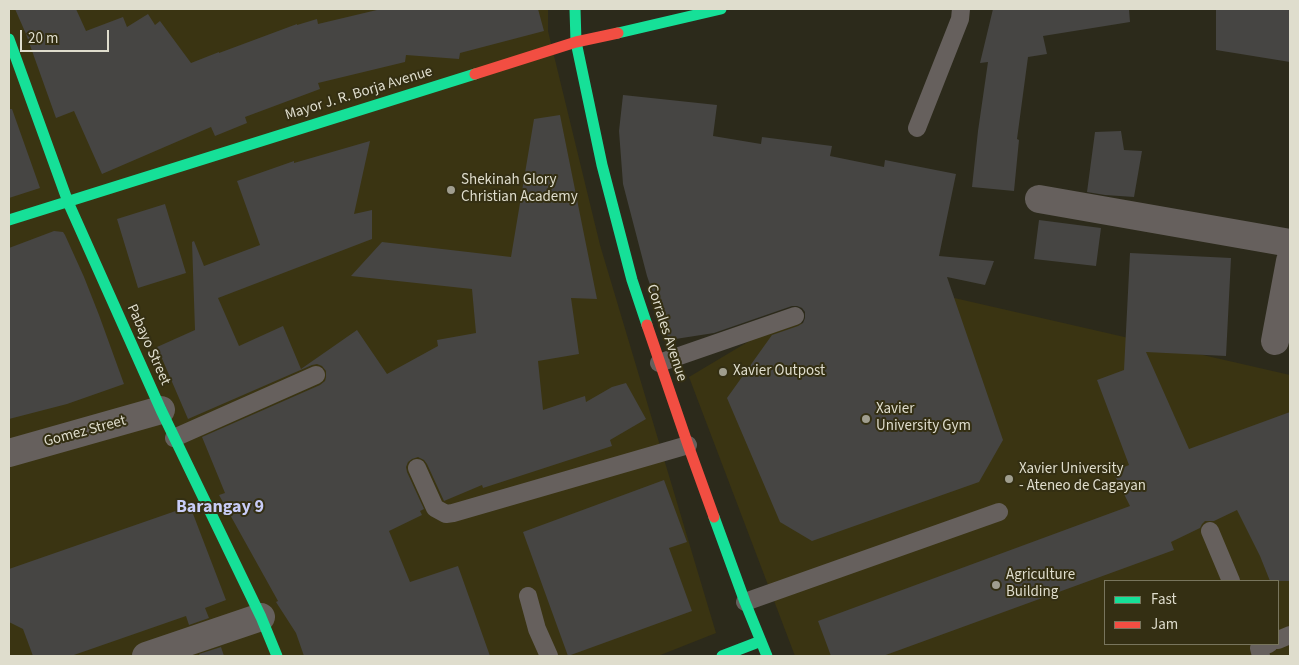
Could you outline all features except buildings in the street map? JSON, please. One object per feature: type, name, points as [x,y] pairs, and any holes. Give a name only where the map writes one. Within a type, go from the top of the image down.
[{"type":"street","name":"Corrales Avenue","points":[[576,9],[576,42],[602,165],[632,280],[688,445],[745,602],[767,656]]},
{"type":"street","name":"Mayor J. R. Borja Avenue","points":[[9,220],[576,42],[721,9]]},
{"type":"street","name":"Pabayo Street","points":[[9,39],[68,202],[161,410],[261,617],[277,656]]},
{"type":"street","points":[[1039,199],[1290,243]]},
{"type":"street","points":[[1275,341],[1290,261]]},
{"type":"street","name":"Gomez Street","points":[[9,452],[161,410]]},
{"type":"street","points":[[146,656],[261,617]]},
{"type":"street","points":[[722,656],[761,641]]},
{"type":"lane","points":[[917,128],[960,19],[961,9]]},
{"type":"lane","points":[[659,363],[795,316]]},
{"type":"lane","points":[[174,438],[316,375]]},
{"type":"lane","points":[[417,468],[435,508],[446,514],[688,445]]},
{"type":"lane","points":[[745,602],[999,512]]},
{"type":"lane","points":[[1210,531],[1231,580]]},
{"type":"lane","points":[[528,596],[537,629],[549,656]]},
{"type":"shaded area","points":[[9,9],[548,9],[548,31],[600,245],[716,633],[658,656],[9,656]]},
{"type":"shaded area","name":"Xavier University - Ateneo de Cagayan","points":[[950,297],[1290,375],[1290,656],[795,656],[689,377],[756,337],[832,314]]},
{"type":"traffic: fast","points":[[575,9],[576,42],[602,165],[632,280],[647,325]]},
{"type":"traffic: fast","points":[[618,33],[721,9]]},
{"type":"traffic: fast","points":[[9,39],[68,202],[161,410],[261,617],[277,656]]},
{"type":"traffic: fast","points":[[9,220],[475,74]]},
{"type":"traffic: fast","points":[[714,517],[767,656]]},
{"type":"traffic: fast","points":[[722,656],[761,641]]},
{"type":"traffic: jam","points":[[475,74],[576,42],[618,33]]},
{"type":"traffic: jam","points":[[647,325],[714,517]]},
{"type":"place","name":"Shekinah Glory Christian Academy","points":[[451,190]]},
{"type":"place","name":"Xavier Outpost","points":[[723,372]]},
{"type":"place","name":"Xavier University Gym","points":[[866,419]]},
{"type":"place","name":"Xavier University - Ateneo de Cagayan","points":[[1009,479]]},
{"type":"place","name":"Agriculture Building","points":[[996,585]]},
{"type":"district","name":"Barangay 9","points":[[220,508]]}]
